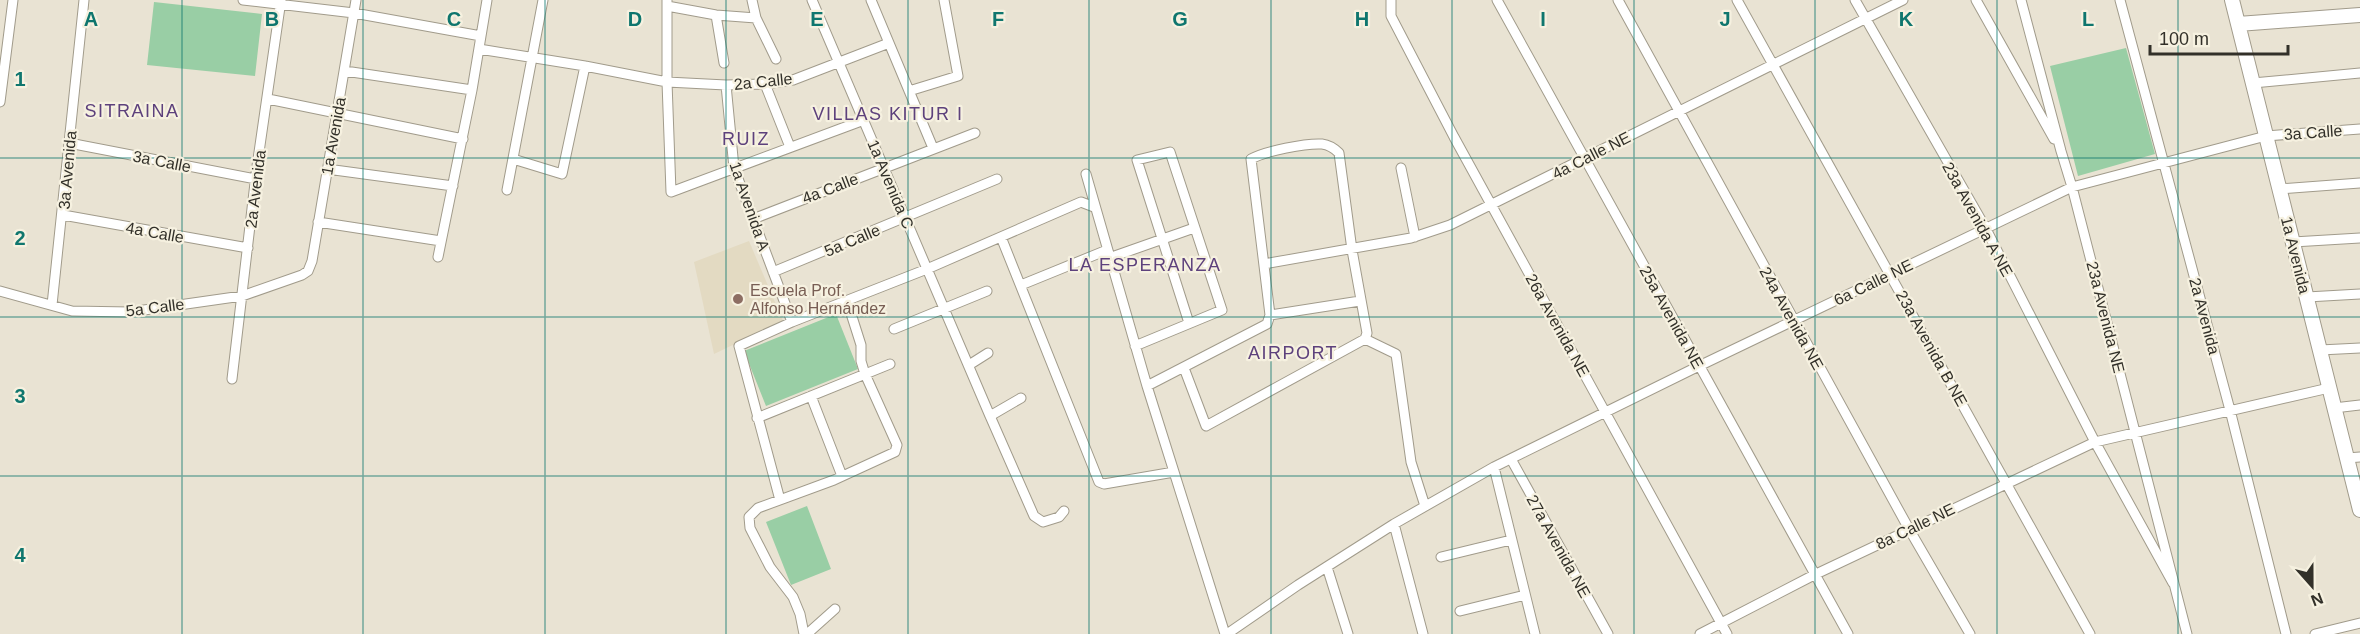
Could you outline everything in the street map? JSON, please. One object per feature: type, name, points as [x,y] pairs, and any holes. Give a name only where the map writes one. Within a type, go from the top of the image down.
[{"type":"street","points":[[0,102],[13,0]]},
{"type":"street","name":"3a Avenida","points":[[52,305],[84,0]]},
{"type":"street","points":[[243,0],[354,13],[481,36]]},
{"type":"street","name":"1a Avenida","points":[[308,271],[356,0]]},
{"type":"street","points":[[438,257],[463,139],[487,0]]},
{"type":"street","points":[[507,190],[543,0]]},
{"type":"street","points":[[752,0],[756,18],[776,59]]},
{"type":"street","name":"1a Avenida C","points":[[812,0],[1034,516],[1042,522],[1059,518],[1064,511]]},
{"type":"street","points":[[871,0],[933,148]]},
{"type":"street","points":[[909,91],[958,76],[944,0]]},
{"type":"street","name":"26a Avenida NE","points":[[1391,0],[1390,16],[1727,634]]},
{"type":"street","name":"25a Avenida NE","points":[[1497,0],[1848,634]]},
{"type":"street","name":"24a Avenida NE","points":[[1618,0],[1909,529],[1970,634]]},
{"type":"street","name":"23a Avenida B NE","points":[[1737,0],[2090,634]]},
{"type":"street","name":"23a Avenida A NE","points":[[1855,0],[1985,228],[2095,442],[2173,583]]},
{"type":"street","name":"4a Calle NE","points":[[1264,264],[1415,237],[1450,225],[1903,0]]},
{"type":"street","points":[[1976,0],[2061,151]]},
{"type":"street","name":"23a Avenida NE","points":[[2021,0],[2072,187],[2187,634]]},
{"type":"street","name":"2a Avenida","points":[[2120,0],[2230,410],[2286,634]]},
{"type":"street","name":"1a Avenida","points":[[2232,0],[2334,408],[2353,457],[2360,510]]},
{"type":"street","name":"2a Avenida","points":[[232,379],[280,3]]},
{"type":"street","points":[[756,18],[716,15],[667,3],[671,192],[864,120]]},
{"type":"street","points":[[716,15],[724,63]]},
{"type":"street","points":[[2238,24],[2360,15]]},
{"type":"street","name":"2a Calle","points":[[479,49],[667,82],[726,85],[765,84],[793,80],[889,43]]},
{"type":"street","points":[[513,159],[562,174],[585,66]]},
{"type":"street","points":[[345,71],[472,90]]},
{"type":"street","points":[[2253,83],[2360,73]]},
{"type":"street","points":[[765,84],[790,147]]},
{"type":"street","name":"1a Avenida A","points":[[726,85],[734,168],[792,322]]},
{"type":"street","points":[[268,99],[463,139]]},
{"type":"street","name":"3a Calle","points":[[2266,136],[2360,129]]},
{"type":"street","name":"4a Calle","points":[[753,219],[975,133]]},
{"type":"street","name":"6a Calle NE","points":[[1226,634],[1240,630],[1327,567],[1394,524],[1494,467],[1890,273],[2072,187],[2266,136]]},
{"type":"street","name":"3a Calle","points":[[69,143],[256,179]]},
{"type":"street","points":[[1148,386],[1267,324],[1270,315],[1251,159],[1263,153],[1322,144],[1333,147],[1339,153],[1352,250],[1367,333],[1365,339],[1206,426],[1184,368]]},
{"type":"street","points":[[1135,346],[1222,310],[1170,152],[1137,160],[1190,323]]},
{"type":"street","points":[[1401,168],[1415,237]]},
{"type":"street","points":[[327,169],[453,186]]},
{"type":"street","points":[[1086,174],[1135,346],[1226,634]]},
{"type":"street","name":"5a Calle","points":[[773,272],[997,179]]},
{"type":"street","points":[[2279,189],[2360,183]]},
{"type":"street","points":[[780,500],[739,346],[792,322],[927,269],[1081,202],[1094,207]]},
{"type":"street","name":"4a Calle","points":[[63,216],[248,248]]},
{"type":"street","points":[[318,222],[441,241]]},
{"type":"street","points":[[1021,285],[1108,254],[1194,228]]},
{"type":"street","points":[[1001,237],[1099,482],[1104,484],[1174,472]]},
{"type":"street","points":[[2293,242],[2360,237]]},
{"type":"street","name":"5a Calle","points":[[0,291],[72,311],[130,312],[242,296],[308,271]]},
{"type":"street","points":[[894,329],[987,291]]},
{"type":"street","points":[[2307,297],[2360,294]]},
{"type":"street","points":[[835,609],[806,634],[793,597],[770,567],[750,528],[749,516],[758,508],[842,476],[895,452],[897,445],[861,362],[861,345],[847,301]]},
{"type":"street","points":[[1270,315],[1360,301]]},
{"type":"street","points":[[1365,339],[1396,354],[1411,462],[1425,506]]},
{"type":"street","points":[[2320,350],[2360,348]]},
{"type":"street","points":[[969,365],[988,353]]},
{"type":"street","points":[[757,418],[890,364]]},
{"type":"street","name":"8a Calle NE","points":[[1700,634],[1814,574],[2095,442],[2329,388]]},
{"type":"street","points":[[811,396],[842,476]]},
{"type":"street","points":[[990,416],[1021,398]]},
{"type":"street","points":[[2334,408],[2360,405]]},
{"type":"street","name":"27a Avenida NE","points":[[1511,459],[1608,634]]},
{"type":"street","points":[[1494,467],[1535,634]]},
{"type":"street","points":[[1394,524],[1423,634]]},
{"type":"street","points":[[1441,557],[1511,540]]},
{"type":"street","points":[[1327,567],[1348,634]]},
{"type":"street","points":[[1460,611],[1525,595]]},
{"type":"street","points":[[2315,634],[2360,624]]},
{"type":"shaded area","name":"Escuela Prof. Alfonso Hernández","points":[[749,241],[783,321],[714,354],[694,262]]},
{"type":"green space","points":[[154,2],[262,14],[255,76],[147,65]]},
{"type":"green space","points":[[2126,48],[2155,154],[2078,176],[2050,66]]},
{"type":"green space","points":[[836,314],[858,369],[766,406],[744,351]]},
{"type":"green space","points":[[807,506],[831,569],[791,585],[766,522]]},
{"type":"place","name":"Escuela Prof. Alfonso Hernández","points":[[738,299]]},
{"type":"district","name":"SITRAINA","points":[[132,111]]},
{"type":"district","name":"VILLAS KITUR I","points":[[888,114]]},
{"type":"district","name":"RUIZ","points":[[746,139]]},
{"type":"district","name":"LA ESPERANZA","points":[[1145,265]]},
{"type":"district","name":"AIRPORT","points":[[1293,353]]}]
